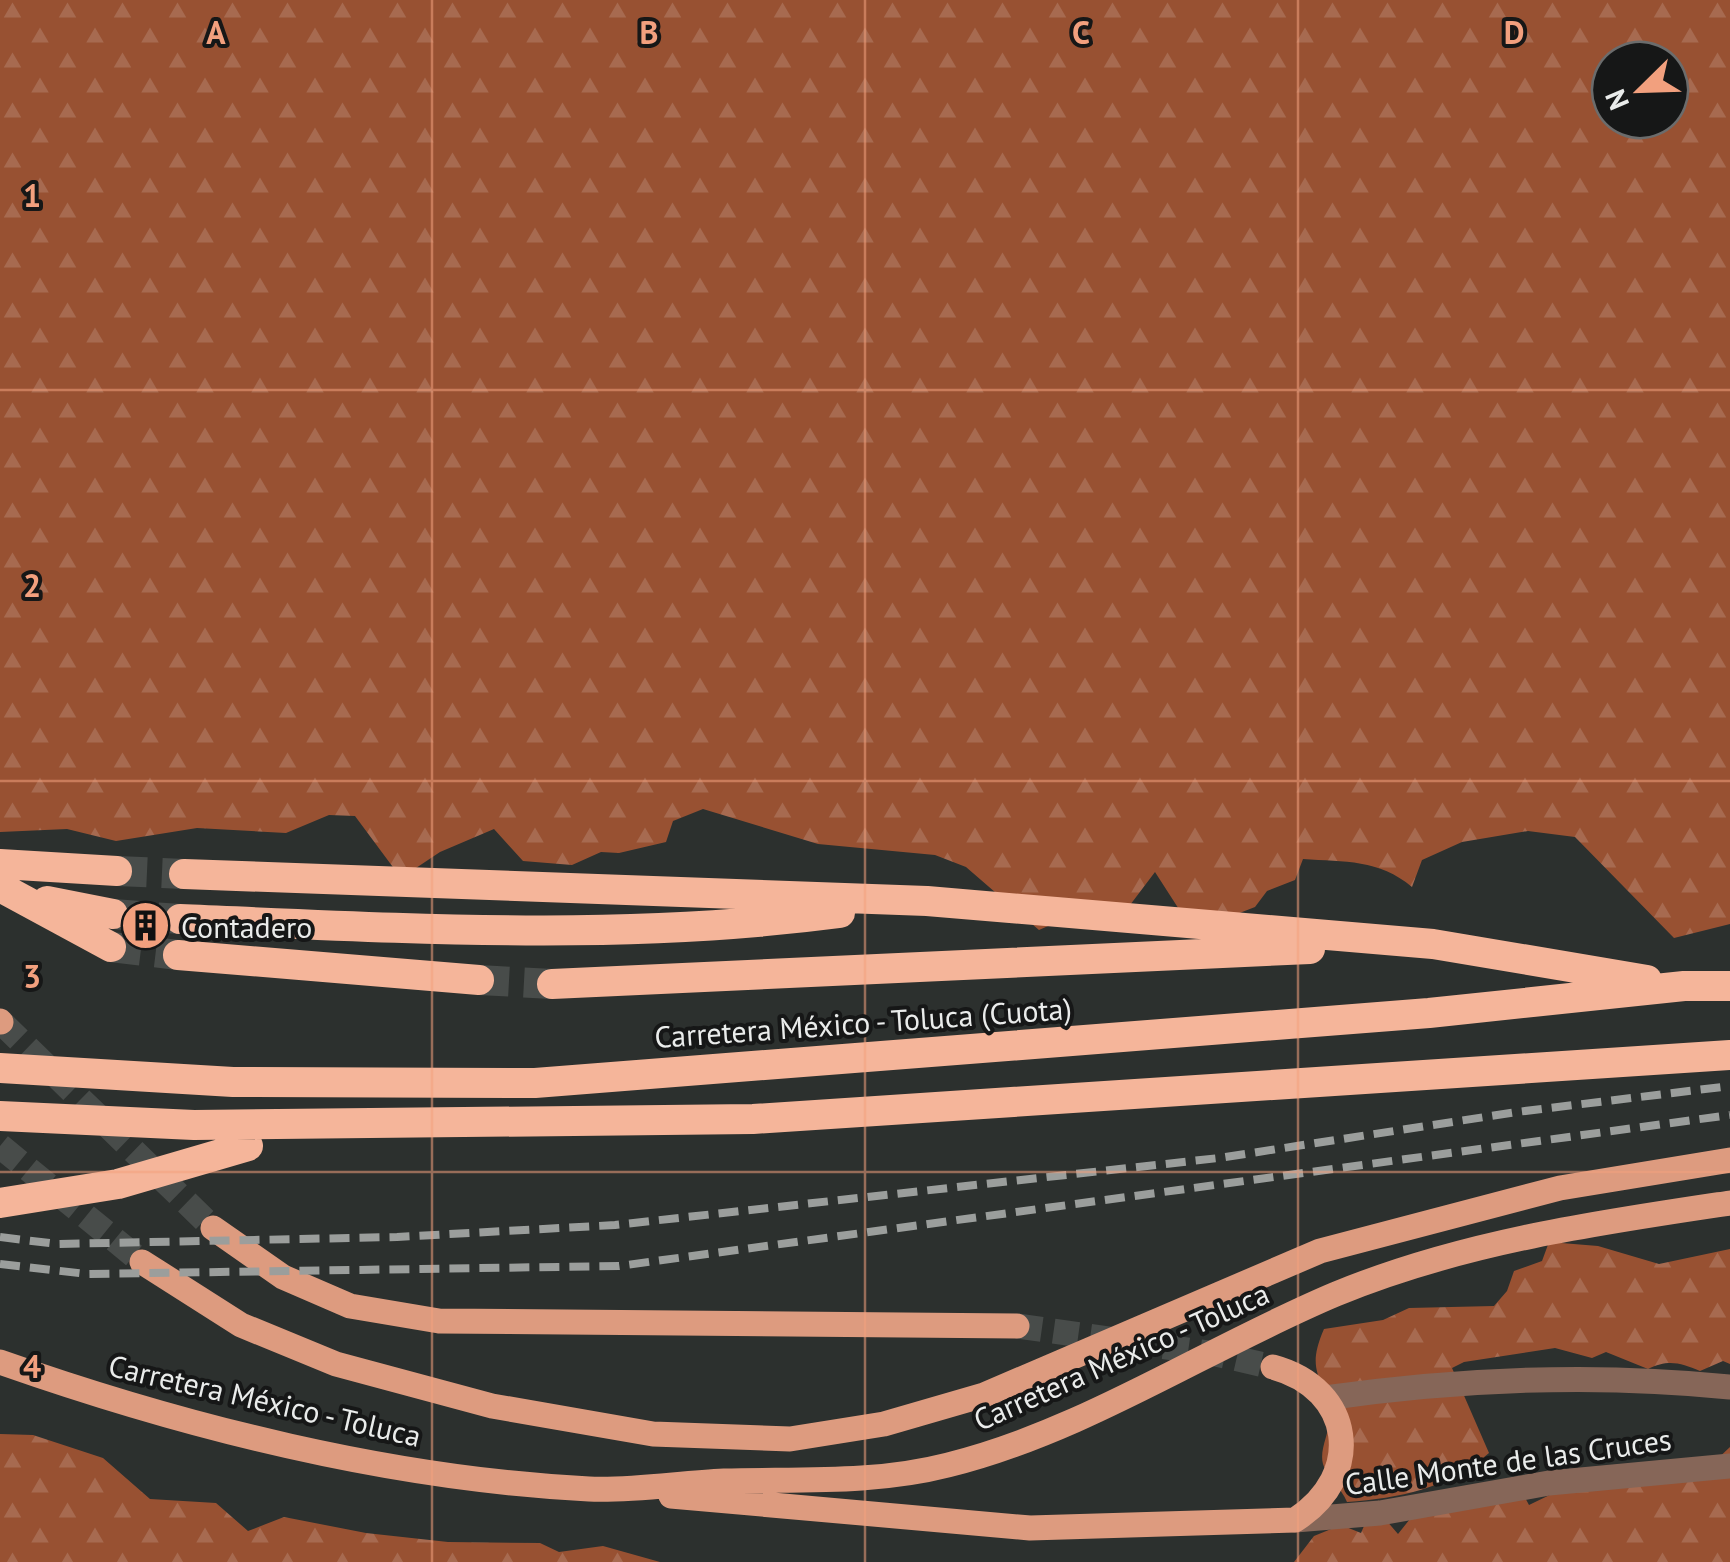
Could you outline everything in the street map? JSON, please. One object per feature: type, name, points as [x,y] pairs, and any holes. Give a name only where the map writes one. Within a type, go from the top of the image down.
[{"type":"highway","points":[[0,864],[117,871]]},
{"type":"highway","points":[[184,874],[927,902],[1433,944],[1684,986]]},
{"type":"highway","points":[[8,891],[113,914]]},
{"type":"highway","points":[[8,891],[111,947]]},
{"type":"highway","points":[[180,918],[416,928],[740,926],[927,902]]},
{"type":"highway","points":[[552,984],[1433,944]]},
{"type":"highway","points":[[178,954],[479,980]]},
{"type":"highway","name":"Carretera México - Toluca (Cuota)","points":[[0,1068],[232,1082],[535,1083],[1429,1013],[1684,986],[1730,986]]},
{"type":"highway","points":[[0,1116],[194,1125],[753,1120],[1730,1055]]},
{"type":"highway","points":[[0,1134],[248,1146],[461,1124]]},
{"type":"highway","points":[[0,1203],[118,1184],[248,1146]]},
{"type":"main road","name":"Carretera México - Toluca","points":[[142,1262],[241,1325],[336,1364],[492,1406],[653,1434],[790,1439],[884,1424],[984,1395],[1320,1251],[1560,1188],[1730,1160]]},
{"type":"main road","name":"Carretera México - Toluca","points":[[0,1362],[86,1392],[376,1464],[591,1489],[850,1481],[948,1465],[1035,1436],[1336,1294],[1446,1256],[1560,1228],[1730,1203]]},
{"type":"main road","points":[[214,1228],[283,1277],[350,1306],[439,1321],[1017,1326]]},
{"type":"main road","points":[[591,1489],[1030,1528],[1295,1520],[1326,1495],[1341,1457],[1336,1416],[1325,1398],[1292,1372],[1273,1367]]},
{"type":"street","points":[[1325,1398],[1457,1381],[1614,1380],[1730,1386]]},
{"type":"street","name":"Calle Monte de las Cruces","points":[[1295,1520],[1380,1514],[1550,1483],[1730,1466]]},
{"type":"green space","points":[[0,0],[1730,0],[1730,924],[1674,938],[1575,837],[1528,831],[1462,842],[1422,860],[1412,887],[1374,867],[1303,859],[1295,880],[1267,891],[1255,907],[1193,931],[1155,872],[1127,909],[1094,906],[1039,930],[966,867],[935,855],[818,844],[703,809],[673,821],[666,842],[619,853],[601,852],[572,865],[523,861],[494,829],[440,852],[401,878],[355,816],[329,815],[286,833],[197,828],[116,841],[67,829],[0,832]]},
{"type":"green space","points":[[1549,1242],[1598,1246],[1659,1264],[1730,1249],[1730,1364],[1723,1361],[1700,1371],[1674,1363],[1648,1369],[1606,1352],[1592,1358],[1555,1348],[1464,1362],[1452,1368],[1489,1453],[1457,1475],[1422,1490],[1347,1502],[1322,1458],[1329,1418],[1316,1356],[1324,1329],[1383,1320],[1409,1308],[1494,1306],[1507,1291],[1514,1271],[1542,1261]]},
{"type":"green space","points":[[0,1434],[33,1435],[103,1458],[150,1499],[216,1503],[248,1531],[284,1517],[366,1533],[448,1542],[540,1543],[559,1552],[603,1546],[660,1562],[0,1562]]},
{"type":"green space","points":[[1730,1447],[1730,1562],[1294,1562],[1314,1536],[1341,1525],[1361,1533],[1373,1505],[1398,1534],[1422,1504],[1523,1494],[1529,1505],[1560,1490],[1711,1465]]},
{"type":"tunnel","points":[[117,871],[184,874]]},
{"type":"tunnel","points":[[113,914],[180,919]]},
{"type":"tunnel","points":[[111,947],[178,955]]},
{"type":"tunnel","points":[[479,980],[552,984]]},
{"type":"tunnel","points":[[1,1022],[213,1228]]},
{"type":"tunnel","points":[[0,1146],[142,1262]]},
{"type":"tunnel","points":[[1017,1326],[1216,1354],[1273,1367]]},
{"type":"railway","points":[[0,1237],[57,1244],[397,1237],[615,1225],[1219,1158],[1517,1112],[1730,1086]]},
{"type":"railway","points":[[0,1264],[87,1274],[619,1266],[1730,1115]]},
{"type":"place","name":"Contadero","points":[[146,926]]}]
